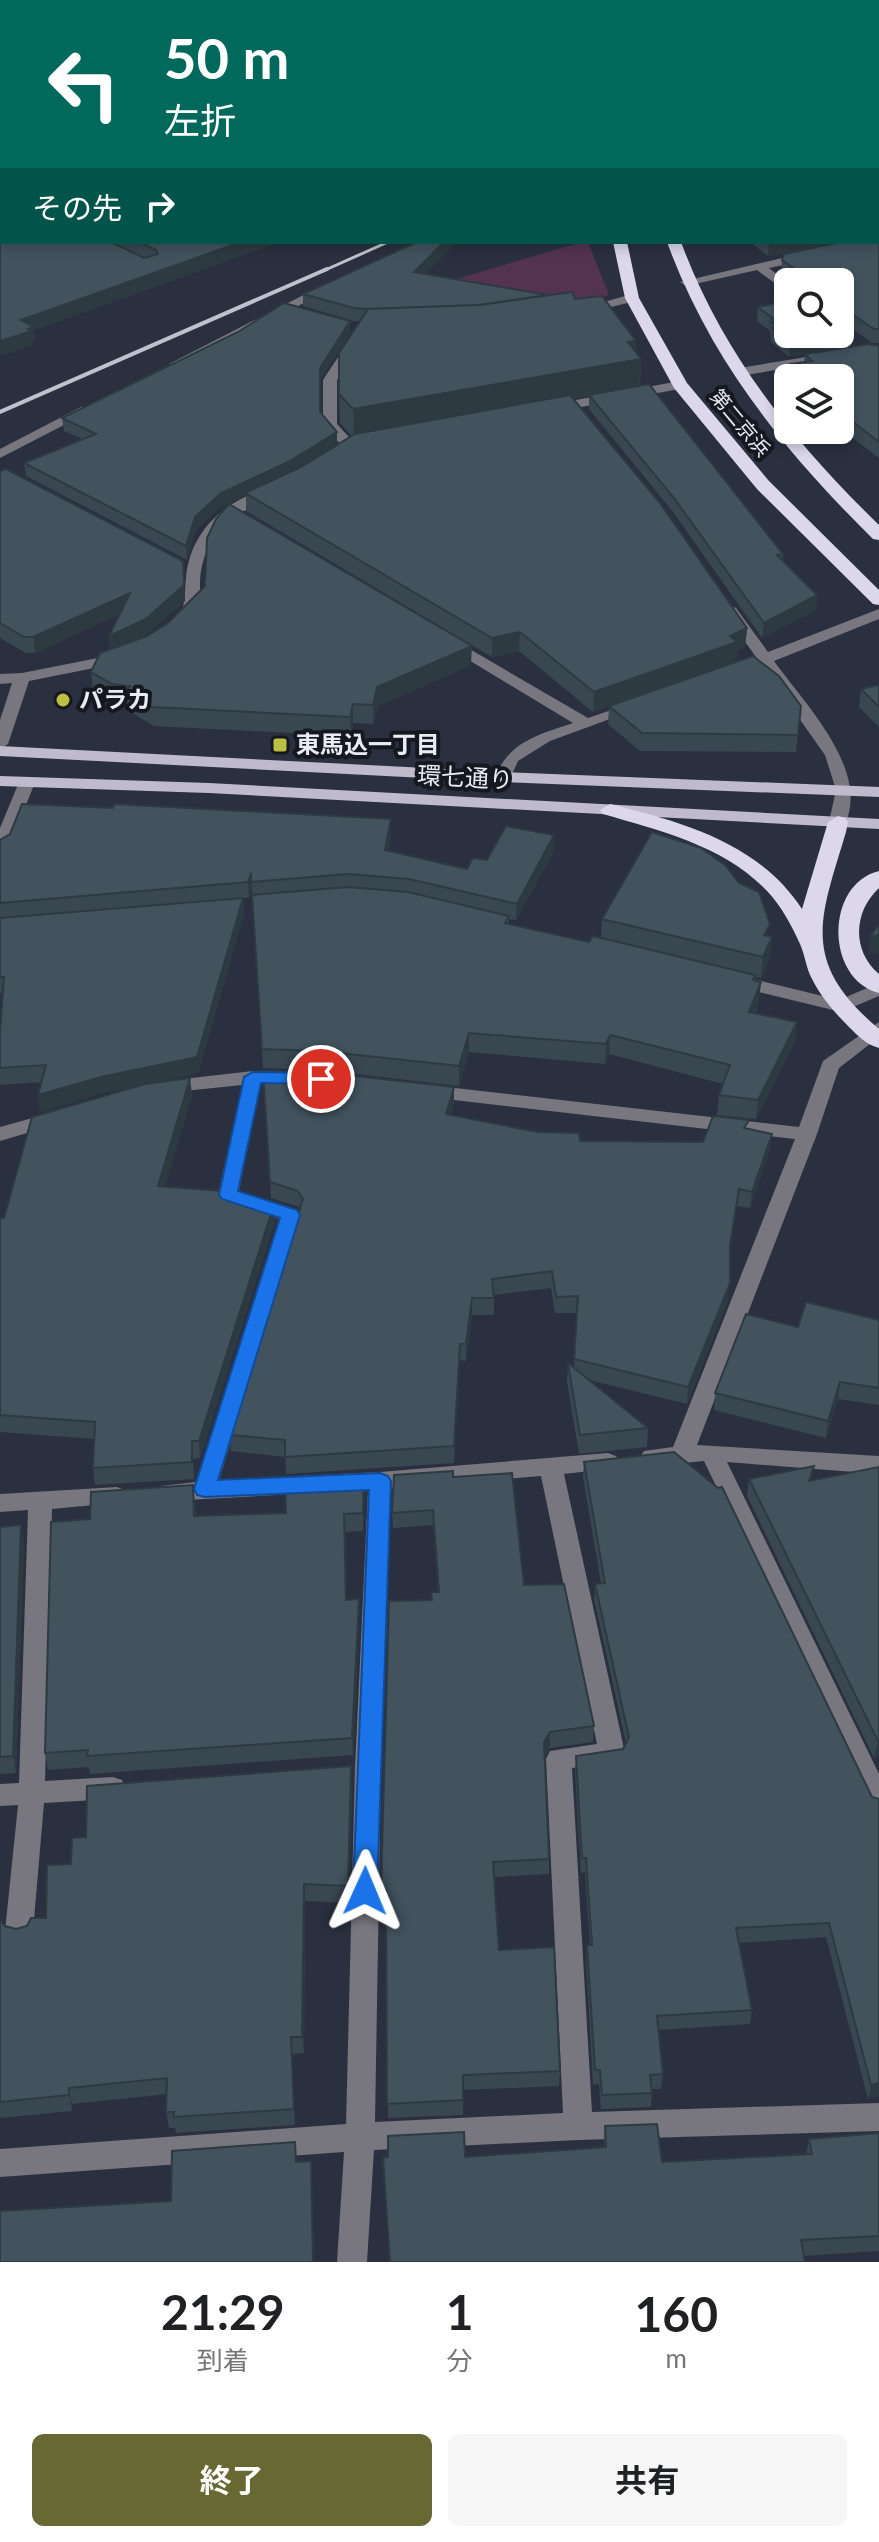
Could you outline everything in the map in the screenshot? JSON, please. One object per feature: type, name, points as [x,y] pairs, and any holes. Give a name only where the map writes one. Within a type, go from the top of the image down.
[{"type":"highway","name":"第二京浜","points":[[620,244],[632,298],[680,385],[763,485],[879,600]]},
{"type":"highway","name":"第二京浜","points":[[675,244],[686,282],[740,372],[785,434],[879,535]]},
{"type":"highway","points":[[610,810],[711,843],[752,864],[789,905],[811,944],[821,979],[841,1006],[876,1034]]},
{"type":"highway","points":[[811,944],[814,898],[838,822]]},
{"type":"highway","points":[[879,877],[847,915],[847,928],[861,968],[879,988]]},
{"type":"main road","name":"環七通り","points":[[0,751],[503,777],[879,792]]},
{"type":"main road","name":"環七通り","points":[[0,781],[879,824]]},
{"type":"street","points":[[686,282],[817,254]]},
{"type":"street","points":[[759,266],[774,278]]},
{"type":"street","points":[[156,374],[283,308],[337,284]]},
{"type":"street","points":[[566,314],[632,298]]},
{"type":"street","points":[[283,308],[310,315]]},
{"type":"street","points":[[351,447],[330,425],[330,380],[360,335]]},
{"type":"street","points":[[854,338],[876,352]]},
{"type":"street","points":[[740,372],[876,352]]},
{"type":"street","points":[[544,409],[578,408],[680,385]]},
{"type":"street","points":[[0,454],[99,403]]},
{"type":"street","points":[[171,634],[196,602],[188,569],[205,532],[281,486]]},
{"type":"street","points":[[720,594],[833,755],[844,790],[838,822]]},
{"type":"street","points":[[735,670],[879,614]]},
{"type":"street","points":[[441,638],[587,724]]},
{"type":"street","points":[[0,679],[95,666],[141,652]]},
{"type":"street","points":[[0,744],[22,678]]},
{"type":"street","points":[[503,777],[511,758],[544,738],[646,703]]},
{"type":"street","points":[[0,849],[27,782]]},
{"type":"street","points":[[715,976],[841,1006],[879,988]]},
{"type":"street","points":[[682,1454],[807,1134],[830,1065],[876,1034]]},
{"type":"street","points":[[205,1489],[291,1215],[228,1195],[253,1077]]},
{"type":"street","points":[[140,1093],[169,1086],[253,1077],[307,1078]]},
{"type":"street","points":[[415,1089],[807,1134]]},
{"type":"street","points":[[0,1134],[70,1113]]},
{"type":"street","points":[[711,1452],[879,1801]]},
{"type":"street","points":[[0,1503],[551,1469],[711,1452],[879,1465]]},
{"type":"street","points":[[551,1469],[612,1753],[559,1759],[578,2126]]},
{"type":"street","points":[[352,2262],[360,2137],[368,1768],[380,1481]]},
{"type":"street","points":[[19,1931],[32,1794],[40,1502]]},
{"type":"street","points":[[337,1771],[368,1768]]},
{"type":"street","points":[[0,1795],[139,1786]]},
{"type":"street","points":[[0,2163],[360,2137],[578,2126],[879,2117]]},
{"type":"shaded area","points":[[575,244],[589,244],[609,295],[538,315],[453,280]]},
{"type":"building","points":[[0,244],[115,244],[144,258],[158,254],[144,244],[235,244],[21,320],[34,327],[28,329],[32,331],[0,341]]},
{"type":"building","points":[[413,244],[442,244],[414,272],[548,295],[480,305],[368,309],[303,294]]},
{"type":"building","points":[[832,244],[879,244],[879,329],[854,316],[854,268],[793,268],[782,260],[784,254]]},
{"type":"building","points":[[572,292],[575,299],[602,296],[636,341],[628,342],[641,359],[353,409],[339,394],[339,353],[368,309],[480,305]]},
{"type":"building","points":[[284,303],[350,321],[320,368],[320,412],[337,432],[288,462],[221,493],[195,517],[186,546],[24,463],[96,434],[62,418],[238,332]]},
{"type":"building","points":[[774,304],[774,319],[758,307]]},
{"type":"building","points":[[879,346],[879,442],[854,423],[854,364],[791,364],[812,361],[805,354]]},
{"type":"building","points":[[649,384],[783,554],[777,555],[817,595],[764,623],[674,498],[589,395]]},
{"type":"building","points":[[570,395],[660,503],[747,628],[730,636],[737,642],[594,692],[520,632],[492,638],[245,493],[301,467],[355,434]]},
{"type":"building","points":[[6,469],[183,561],[184,585],[146,619],[109,636],[130,593],[33,637],[24,637],[0,623],[0,471]]},
{"type":"building","points":[[229,504],[472,646],[377,687],[373,705],[353,704],[350,717],[152,707],[127,692],[130,686],[112,684],[91,672],[100,653],[147,636],[168,623],[205,586],[207,538],[216,519]]},
{"type":"building","points":[[753,656],[779,676],[801,706],[798,735],[642,733],[609,706]]},
{"type":"building","points":[[879,685],[879,707],[861,689]]},
{"type":"building","points":[[22,804],[113,808],[114,804],[391,819],[385,850],[467,869],[473,858],[487,860],[506,826],[554,835],[517,904],[409,879],[348,874],[251,882],[251,873],[248,882],[0,903],[0,840],[10,834]]},
{"type":"building","points":[[652,832],[701,848],[725,865],[739,883],[759,892],[770,924],[764,935],[772,937],[763,957],[602,919]]},
{"type":"building","points":[[348,887],[408,892],[509,916],[505,923],[589,942],[593,936],[755,975],[753,980],[761,982],[749,1012],[797,1022],[758,1100],[719,1095],[730,1065],[610,1035],[606,1044],[469,1033],[459,1066],[321,1051],[262,1049],[252,895]]},
{"type":"building","points":[[243,898],[197,1057],[101,1077],[38,1095],[46,1065],[0,1068],[4,977],[0,977],[0,918]]},
{"type":"building","points":[[879,925],[879,935],[870,936]]},
{"type":"building","points":[[263,1071],[320,1072],[454,1087],[446,1114],[538,1132],[579,1133],[580,1141],[703,1142],[713,1116],[749,1120],[744,1128],[772,1134],[752,1192],[739,1189],[730,1245],[730,1283],[688,1387],[574,1359],[578,1296],[556,1297],[552,1271],[492,1279],[494,1298],[472,1298],[466,1344],[460,1344],[454,1446],[285,1457],[285,1440],[230,1435],[303,1199],[298,1191],[270,1182]]},
{"type":"building","points":[[190,1078],[158,1186],[237,1192],[274,1204],[199,1441],[192,1441],[192,1462],[93,1468],[95,1422],[0,1415],[0,1218],[4,1218],[32,1117],[145,1084]]},
{"type":"building","points":[[806,1302],[879,1320],[879,1388],[840,1382],[828,1421],[715,1393],[746,1314],[798,1327]]},
{"type":"building","points":[[568,1363],[648,1428],[580,1435]]},
{"type":"building","points":[[674,1452],[718,1488],[722,1487],[872,1797],[879,1799],[879,2083],[871,2085],[829,1923],[736,1928],[752,2010],[657,2016],[663,2074],[650,2075],[652,2093],[602,2095],[600,2070],[595,2070],[587,1945],[592,1945],[586,1858],[582,1858],[576,1756],[623,1749],[629,1737],[595,1584],[605,1583],[584,1462]]},
{"type":"building","points":[[814,1466],[809,1481],[879,1467],[878,1741],[749,1479]]},
{"type":"building","points":[[453,1471],[453,1477],[512,1473],[524,1585],[564,1584],[594,1726],[550,1732],[544,1742],[549,1859],[493,1862],[499,1950],[554,1947],[560,2071],[463,2075],[463,2100],[387,2104],[386,1890],[381,1889],[389,1601],[432,1600],[431,1592],[439,1592],[433,1510],[392,1513],[394,1475]]},
{"type":"building","points":[[364,1475],[363,1513],[344,1514],[346,1600],[359,1599],[352,1738],[87,1756],[88,1750],[45,1753],[51,1522],[90,1519],[91,1492],[193,1485],[194,1516],[286,1513],[285,1480]]},
{"type":"building","points":[[21,1525],[13,1756],[0,1757],[0,1527]]},
{"type":"building","points":[[351,1766],[348,1886],[304,1884],[302,2037],[291,2037],[294,2109],[174,2117],[174,2112],[166,2112],[167,2078],[69,2088],[69,2095],[0,2102],[0,1920],[5,1926],[16,1929],[27,1926],[31,1918],[46,1918],[47,1865],[71,1864],[72,1838],[86,1837],[87,1786]]},
{"type":"building","points":[[657,2124],[662,2162],[812,2154],[809,2139],[879,2133],[879,2236],[801,2240],[805,2262],[390,2262],[383,2158],[388,2157],[388,2136],[464,2132],[465,2157],[606,2147],[605,2126]]},
{"type":"building","points":[[295,2142],[296,2162],[311,2161],[313,2262],[0,2262],[0,2211],[171,2201],[172,2151]]},
{"type":"railway","points":[[323,271],[384,244]]},
{"type":"railway","points":[[0,412],[327,269]]},
{"type":"place","name":"パラカ","points":[[63,700]]},
{"type":"place","name":"東馬込一丁目","points":[[280,745]]},
{"type":"route","points":[[321,1079],[253,1077],[228,1195],[291,1215],[205,1489],[380,1481],[365,1891]]}]
